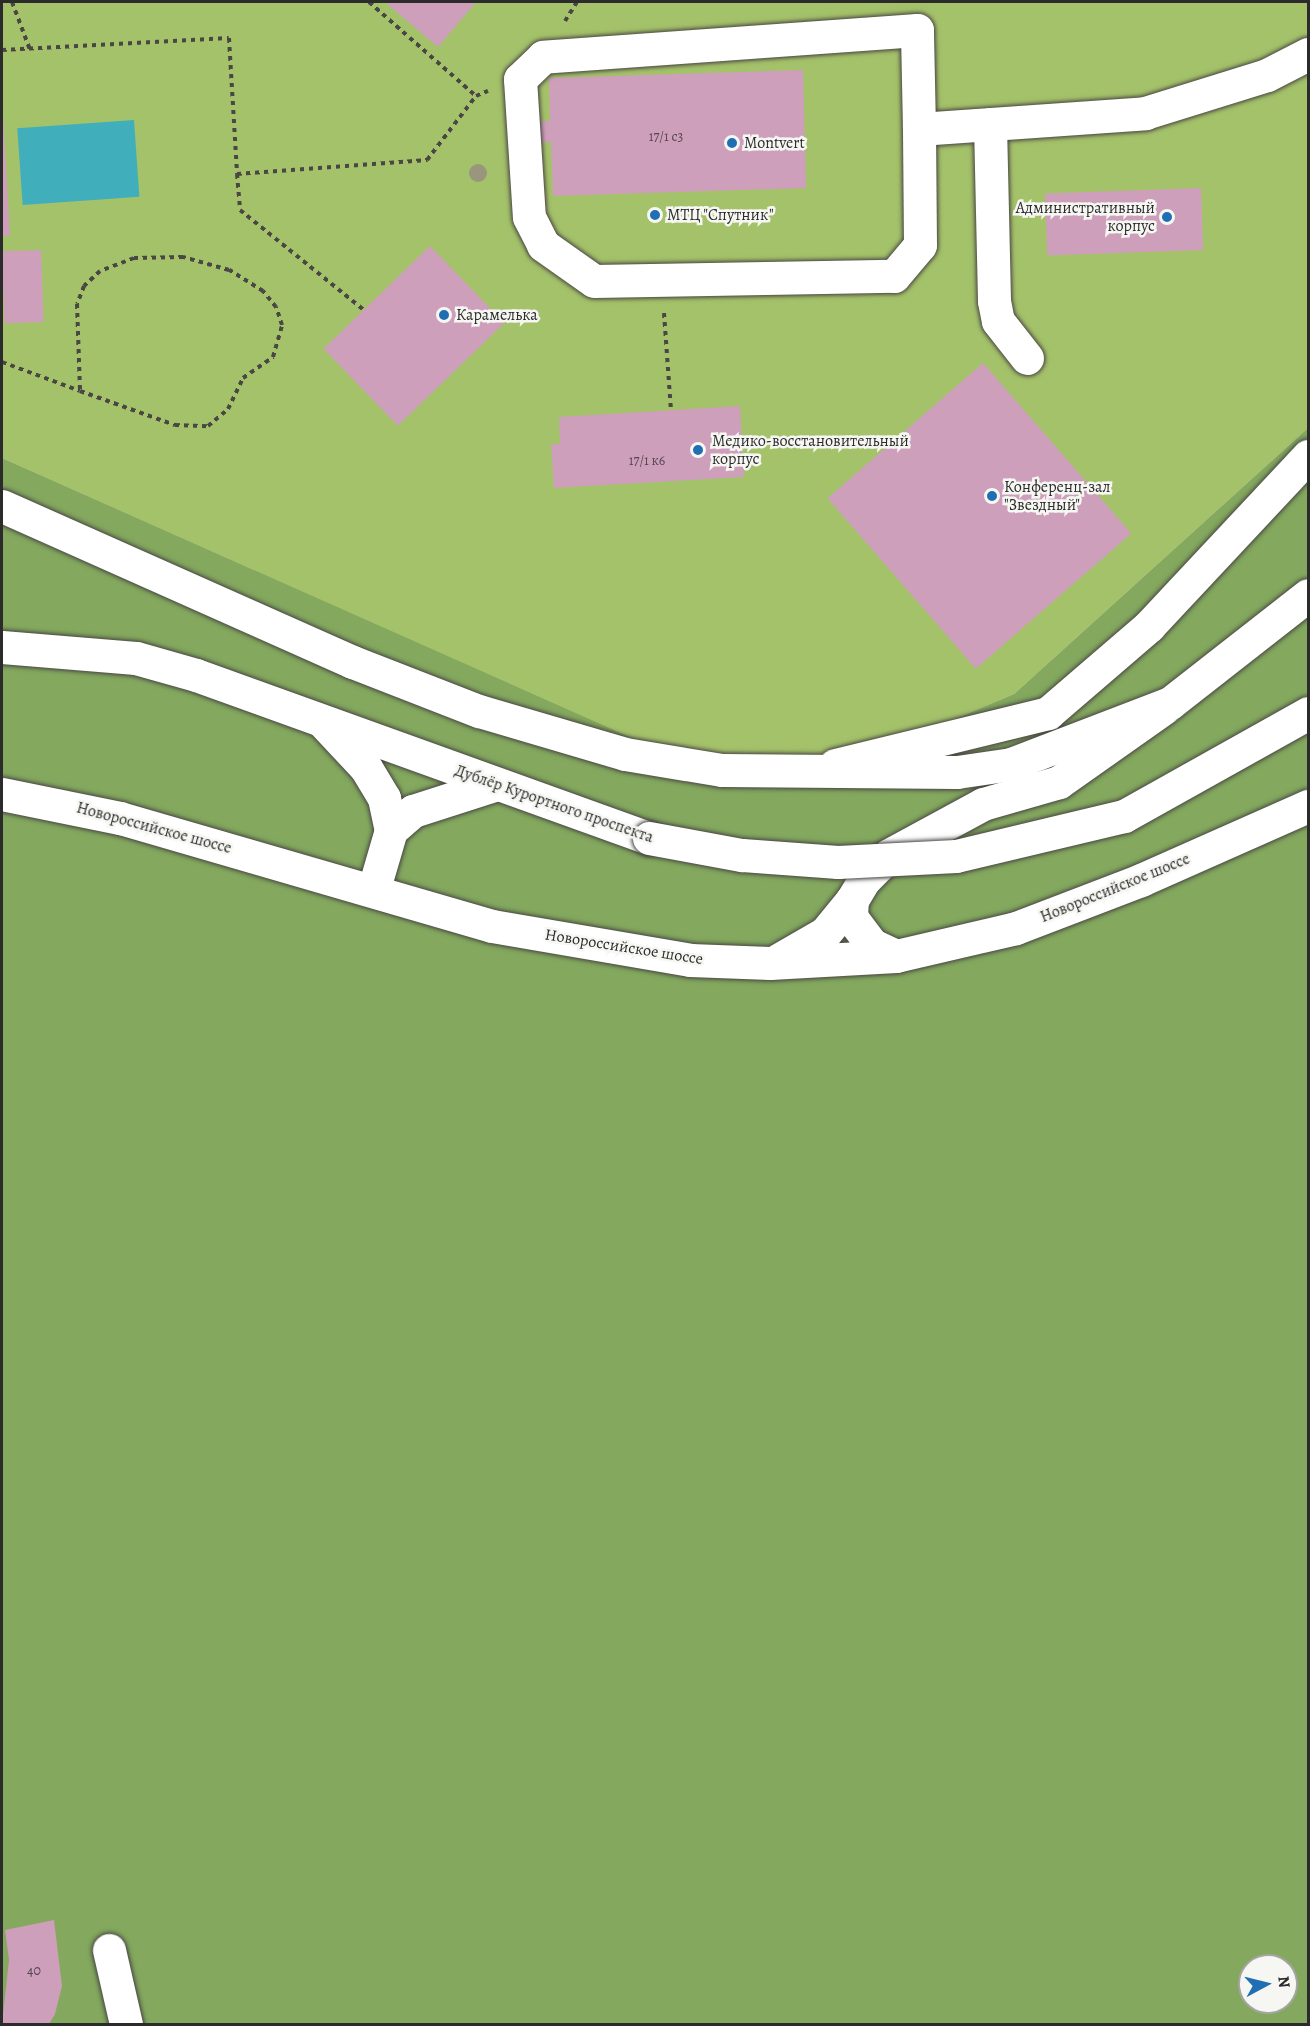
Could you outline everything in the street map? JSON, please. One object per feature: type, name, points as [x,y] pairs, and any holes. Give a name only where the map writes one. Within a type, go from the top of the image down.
[{"type":"main road","points":[[917,30],[920,245],[894,276],[594,281],[543,245],[529,217],[520,79],[543,57],[917,30]]},
{"type":"main road","points":[[918,129],[1145,113],[1267,75],[1308,54]]},
{"type":"main road","points":[[990,124],[994,301],[998,321],[1027,358]]},
{"type":"main road","points":[[809,771],[1048,713],[1149,626],[1308,456]]},
{"type":"main road","points":[[2,506],[353,662],[479,711],[625,754],[722,770],[957,772],[1011,764],[1170,703]]},
{"type":"main road","points":[[770,963],[825,933],[889,855],[921,833],[983,804],[1059,782],[1122,742],[1170,703],[1217,672],[1308,595]]},
{"type":"main road","name":"Дублёр Курортного проспекта","points":[[2,647],[136,658],[649,838],[742,855],[838,862],[956,856],[1124,816],[1308,713]]},
{"type":"main road","points":[[323,722],[366,768],[384,798],[391,830],[374,888]]},
{"type":"main road","points":[[391,830],[412,811],[494,784]]},
{"type":"main road","name":"Новороссийское шоссе","points":[[2,794],[120,818],[374,888],[492,926],[690,960],[770,963],[896,956],[1016,928],[1141,880],[1308,806]]},
{"type":"main road","points":[[852,900],[851,917],[859,933],[896,956]]},
{"type":"main road","points":[[109,1950],[126,2025]]},
{"type":"path","points":[[12,2],[30,50]]},
{"type":"path","points":[[369,2],[476,96]]},
{"type":"path","points":[[2,50],[229,38],[240,210],[364,310]]},
{"type":"path","points":[[237,174],[428,160],[476,96],[520,79]]},
{"type":"path","points":[[2,362],[80,391],[175,425],[208,426],[228,409],[243,378],[273,357],[282,325],[276,306],[263,291],[229,270],[183,257],[134,258],[100,271],[84,286],[78,304],[80,391]]},
{"type":"path","points":[[662,279],[671,410]]},
{"type":"green space","name":"МТЦ \"Спутник\"","points":[[2,2],[1308,2],[1308,428],[1014,694],[890,746],[768,763],[650,747],[2,458]]},
{"type":"green space","points":[[1308,428],[1308,2024],[2,2024],[2,458],[650,746],[768,763],[890,746],[1014,694]]},
{"type":"water","points":[[134,120],[139,197],[23,205],[17,128]]},
{"type":"building","points":[[385,2],[476,2],[438,47]]},
{"type":"building","points":[[803,70],[806,188],[553,196],[551,142],[527,143],[526,121],[550,121],[549,78]]},
{"type":"building","points":[[2,96],[10,236],[2,236]]},
{"type":"building","points":[[1201,188],[1203,250],[1047,255],[1045,193]]},
{"type":"building","points":[[430,246],[504,323],[398,426],[324,349]]},
{"type":"building","points":[[41,250],[44,322],[5,323],[2,251]]},
{"type":"building","points":[[983,363],[1131,534],[976,669],[828,498]]},
{"type":"building","points":[[740,406],[744,477],[554,488],[551,444],[560,444],[559,417]]},
{"type":"building","points":[[54,1920],[62,1986],[55,2014],[49,2024],[2,2024],[9,1960],[5,1930]]},
{"type":"place","name":"Montvert","points":[[732,143]]},
{"type":"place","name":"МТЦ \"Спутник\"","points":[[655,215]]},
{"type":"place","name":"Административный корпус","points":[[1167,217]]},
{"type":"place","name":"Карамелька","points":[[444,315]]},
{"type":"place","name":"Медико-восстановительный корпус","points":[[698,450]]},
{"type":"place","name":"Конференц-зал \"Звездный\"","points":[[992,496]]}]
